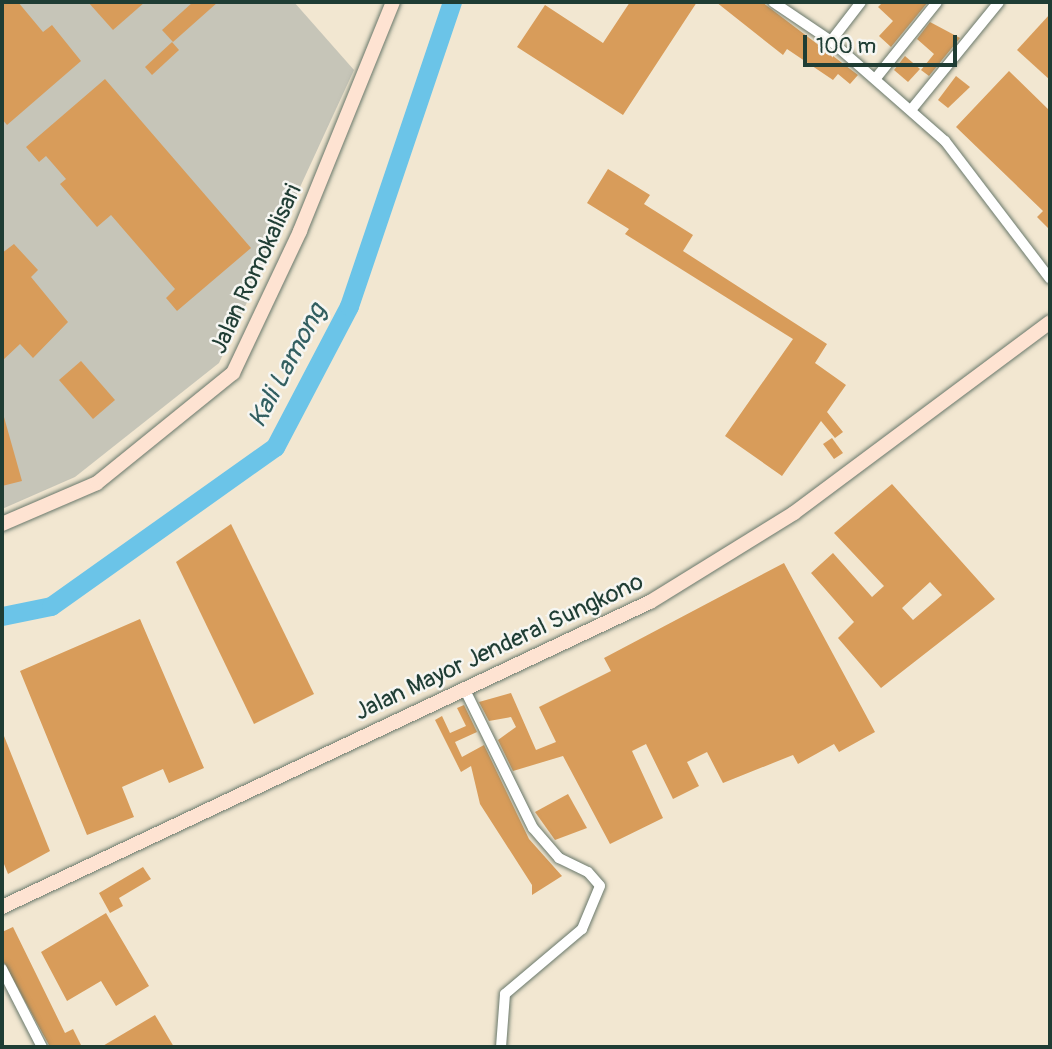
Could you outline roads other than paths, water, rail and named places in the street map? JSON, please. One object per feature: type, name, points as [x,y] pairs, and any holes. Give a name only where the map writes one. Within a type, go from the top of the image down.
[{"type":"main road","name":"Jalan Romokalisari","points":[[2,524],[97,483],[233,373],[300,231],[393,2]]},
{"type":"main road","name":"Jalan Mayor Jenderal Sungkono","points":[[2,907],[464,688],[608,626],[750,540],[907,433],[1050,322]]},
{"type":"street","points":[[774,2],[831,41],[945,141],[1050,279]]},
{"type":"street","points":[[831,41],[861,2]]},
{"type":"street","points":[[876,78],[937,2]]},
{"type":"street","points":[[911,110],[999,2]]},
{"type":"street","points":[[464,688],[533,828],[559,858],[588,872],[600,886],[582,929],[505,994],[500,1047]]},
{"type":"street","points":[[2,968],[42,1047]]},
{"type":"waterway","name":"Kali Lamong","points":[[2,616],[51,606],[275,447],[349,306],[452,2]]}]
